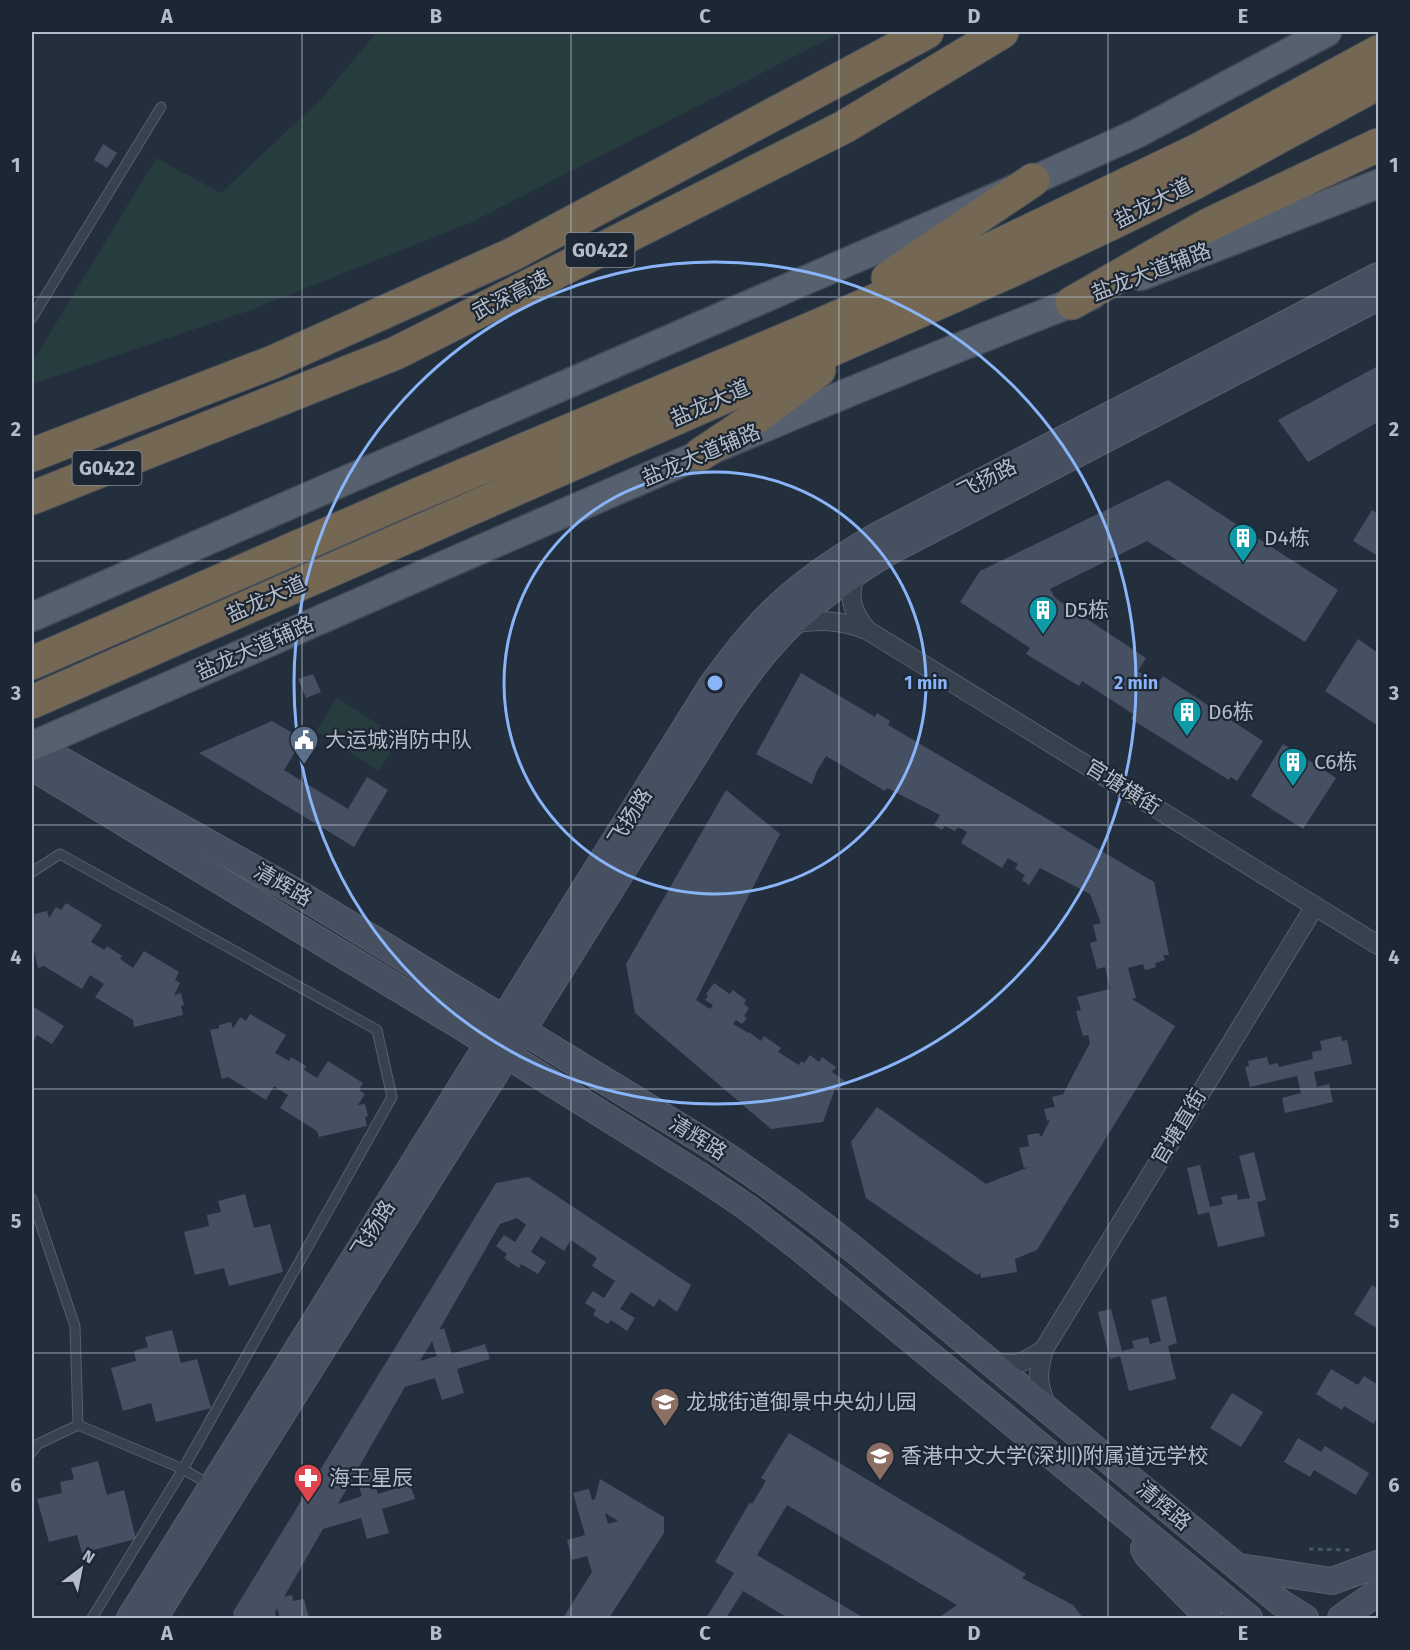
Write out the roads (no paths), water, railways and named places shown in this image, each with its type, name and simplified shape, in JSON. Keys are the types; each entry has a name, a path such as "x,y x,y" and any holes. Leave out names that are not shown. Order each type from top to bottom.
{"highway":[{"name":"武深高速","path":"32,455 273,362 511,255 927,32"},
{"name":"武深高速","path":"32,498 396,353 844,127 1002,32"},
{"name":"盐龙大道","path":"32,663 412,497 820,325 980,254 1198,150 1378,52"},
{"name":"盐龙大道","path":"32,702 1006,273 1194,183 1378,83"},
{"path":"1072,303 1208,225 1378,145"},
{"path":"820,325 1033,180"},
{"path":"701,454 752,420 871,333"}],"main road":[{"path":"32,617 1138,133 1327,32"},
{"name":"盐龙大道辅路","path":"32,750 549,518 701,454 959,346 1378,184"}],"street":[{"name":"飞扬路","path":"154,1618 513,1024 712,685 752,633 797,590 832,563 879,535 1378,276"},
{"name":"飞扬路","path":"513,1024 726,705 773,642 829,592 856,571 888,552 1378,297"},
{"name":"官塘横街","path":"856,571 851,600 856,616 867,630"},
{"name":"官塘横街","path":"792,624 832,620 867,630 1378,945"},
{"name":"清辉路","path":"32,750 301,895 756,1175 857,1252 1281,1603 1305,1618"},
{"name":"清辉路","path":"32,750 699,1175 748,1209 801,1249 1248,1618"},
{"name":"官塘直街","path":"1048,1411 1040,1389 1038,1369 1044,1349 1315,906"},
{"name":"飞扬路","path":"130,1618 212,1487 498,1049"},
{"path":"989,1362 1011,1365 1027,1360 1044,1349"},
{"path":"1124,1516 1148,1556 1209,1618"},
{"path":"1238,1567 1332,1581 1370,1557"},
{"path":"1341,1618 1378,1592"}],"lane":[{"path":"32,318 161,107"},
{"path":"32,872 60,854 377,1030 392,1097 183,1469 92,1618"},
{"path":"32,1199 75,1326 78,1425"},
{"path":"32,1452 38,1444 78,1425 183,1469 212,1487"}],"place":[{"name":"D4栋","path":"1243,564"},
{"name":"D5栋","path":"1043,636"},
{"name":"D6栋","path":"1187,738"},
{"name":"大运城消防中队","path":"304,766"},
{"name":"C6栋","path":"1293,788"},
{"name":"龙城街道御景中央幼儿园","path":"665,1428"},
{"name":"香港中文大学(深圳)附属道远学校","path":"880,1482"},
{"name":"海王星辰","path":"308,1504"}]}
